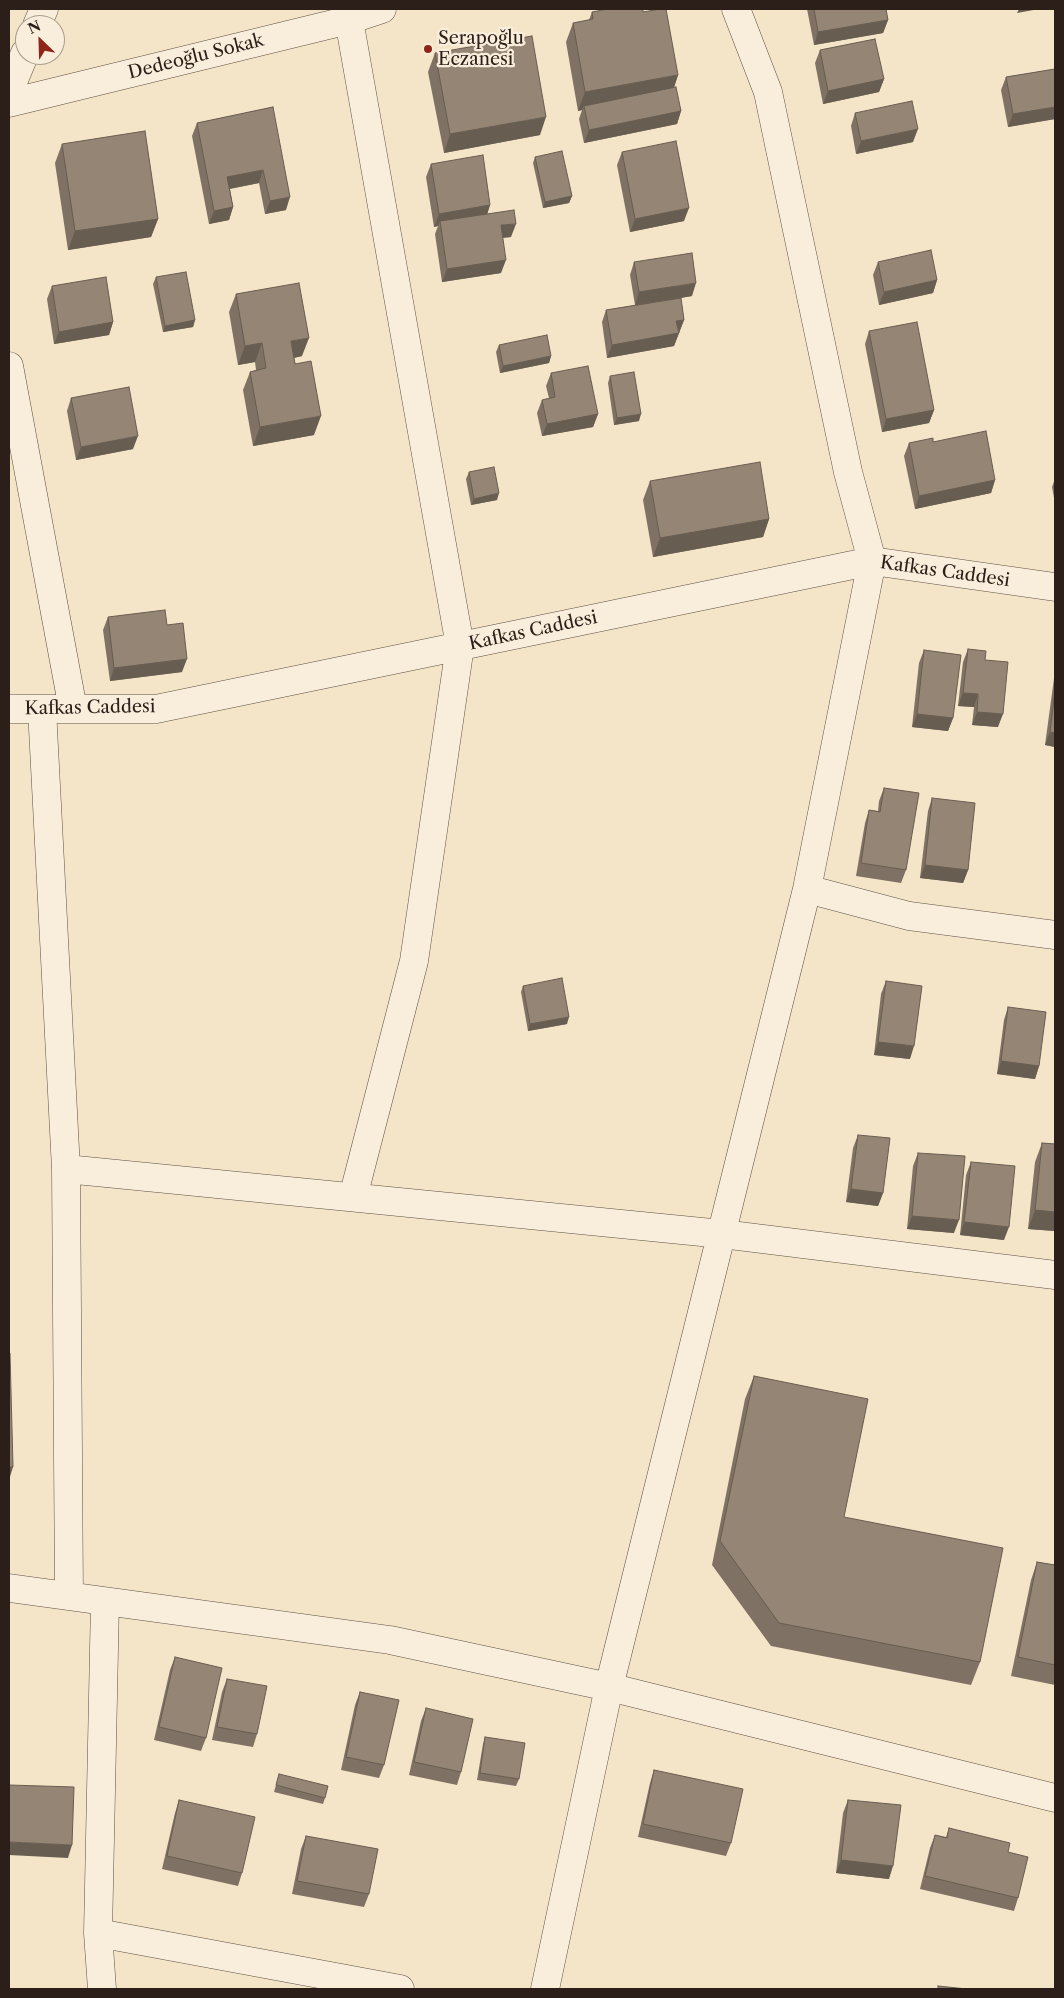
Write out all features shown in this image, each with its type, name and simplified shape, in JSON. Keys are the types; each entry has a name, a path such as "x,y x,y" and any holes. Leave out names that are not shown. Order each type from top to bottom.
{"street":[{"name":"Dedeoğlu Sokak","path":"9,102 348,20 382,9"},
{"path":"545,1989 609,1687 807,889 872,561 848,472 768,92 736,9"},
{"path":"348,20 460,646 414,961 353,1197"},
{"path":"9,92 20,65"},
{"path":"9,366 73,709"},
{"name":"Kafkas Caddesi","path":"9,709 156,709 872,561 1055,587"},
{"path":"42,709 66,1169 69,1596"},
{"path":"807,889 909,916 1055,935"},
{"path":"66,1169 722,1234 1055,1275"},
{"path":"9,1588 390,1640 609,1687 1055,1798"},
{"path":"102,1989 98,1933 105,1602"},
{"path":"98,1933 316,1982 400,1989"}],"building":[{"path":"608,9 643,9 643,12 666,9 678,75 585,92 573,23 593,19 592,12"},
{"path":"814,9 886,9 888,20 818,32"},
{"path":"532,36 546,117 450,134 435,53"},
{"path":"875,39 884,79 828,91 820,50"},
{"path":"1055,69 1055,107 1013,114 1006,77"},
{"path":"676,87 681,111 589,130 584,106"},
{"path":"912,101 918,129 861,141 855,113"},
{"path":"273,107 290,197 270,201 263,170 227,177 233,207 214,211 197,123"},
{"path":"145,131 158,219 75,231 62,144"},
{"path":"676,141 689,208 635,219 622,152"},
{"path":"562,151 572,196 545,202 535,157"},
{"path":"483,155 490,205 439,214 431,164"},
{"path":"514,210 516,224 501,225 506,260 447,269 440,221"},
{"path":"931,250 937,280 884,292 878,262"},
{"path":"692,253 696,283 639,292 634,262"},
{"path":"186,272 195,320 165,326 156,277"},
{"path":"106,277 113,322 59,332 52,286"},
{"path":"299,283 309,338 291,341 295,364 311,361 321,416 260,427 250,372 266,368 262,343 245,346 236,294"},
{"path":"681,298 684,320 676,321 679,333 612,345 606,310"},
{"path":"917,322 934,410 886,419 869,331"},
{"path":"547,335 551,356 503,366 499,345"},
{"path":"588,366 598,414 547,424 542,400 555,397 551,373"},
{"path":"634,372 641,414 617,418 610,376"},
{"path":"129,387 138,436 81,447 71,398"},
{"path":"986,431 995,480 919,496 909,443 933,438 933,442"},
{"path":"760,462 769,519 660,538 650,481"},
{"path":"494,467 499,493 474,499 469,472"},
{"path":"165,610 167,625 183,623 187,659 114,668 108,617"},
{"path":"968,649 986,651 985,660 1008,662 1003,714 977,712 978,694 963,693"},
{"path":"924,650 961,655 953,718 917,714"},
{"path":"1055,691 1055,733 1050,732"},
{"path":"884,788 919,793 906,870 861,863 869,810 880,812"},
{"path":"932,798 975,803 968,870 925,865"},
{"path":"562,978 569,1017 530,1024 523,986"},
{"path":"886,981 922,986 914,1046 878,1042"},
{"path":"1008,1007 1046,1012 1039,1066 1001,1061"},
{"path":"858,1135 890,1138 883,1193 851,1189"},
{"path":"1042,1143 1055,1144 1055,1212 1035,1210"},
{"path":"918,1153 965,1156 959,1220 912,1216"},
{"path":"971,1162 1015,1166 1009,1227 964,1222"},
{"path":"10,1353 13,1467 9,1467"},
{"path":"754,1376 868,1399 844,1517 1003,1548 980,1662 779,1623 720,1541"},
{"path":"1037,1562 1055,1565 1055,1665 1018,1657"},
{"path":"175,1657 222,1668 206,1738 159,1727"},
{"path":"227,1679 267,1686 257,1734 217,1727"},
{"path":"360,1692 399,1700 384,1765 346,1757"},
{"path":"426,1708 473,1719 461,1772 414,1762"},
{"path":"485,1737 525,1743 519,1779 480,1773"},
{"path":"654,1770 743,1789 731,1843 643,1824"},
{"path":"279,1774 328,1786 325,1798 276,1785"},
{"path":"9,1785 74,1787 72,1845 9,1842"},
{"path":"179,1800 255,1817 242,1873 167,1856"},
{"path":"848,1800 901,1805 893,1866 841,1860"},
{"path":"949,1828 1010,1843 1008,1852 1028,1857 1018,1898 925,1876 935,1835 947,1838"},
{"path":"306,1836 378,1849 369,1894 297,1881"},
{"path":"938,1986 967,1989 938,1989"}],"place":[{"name":"Serapoğlu Eczanesi","path":"428,49"}]}
